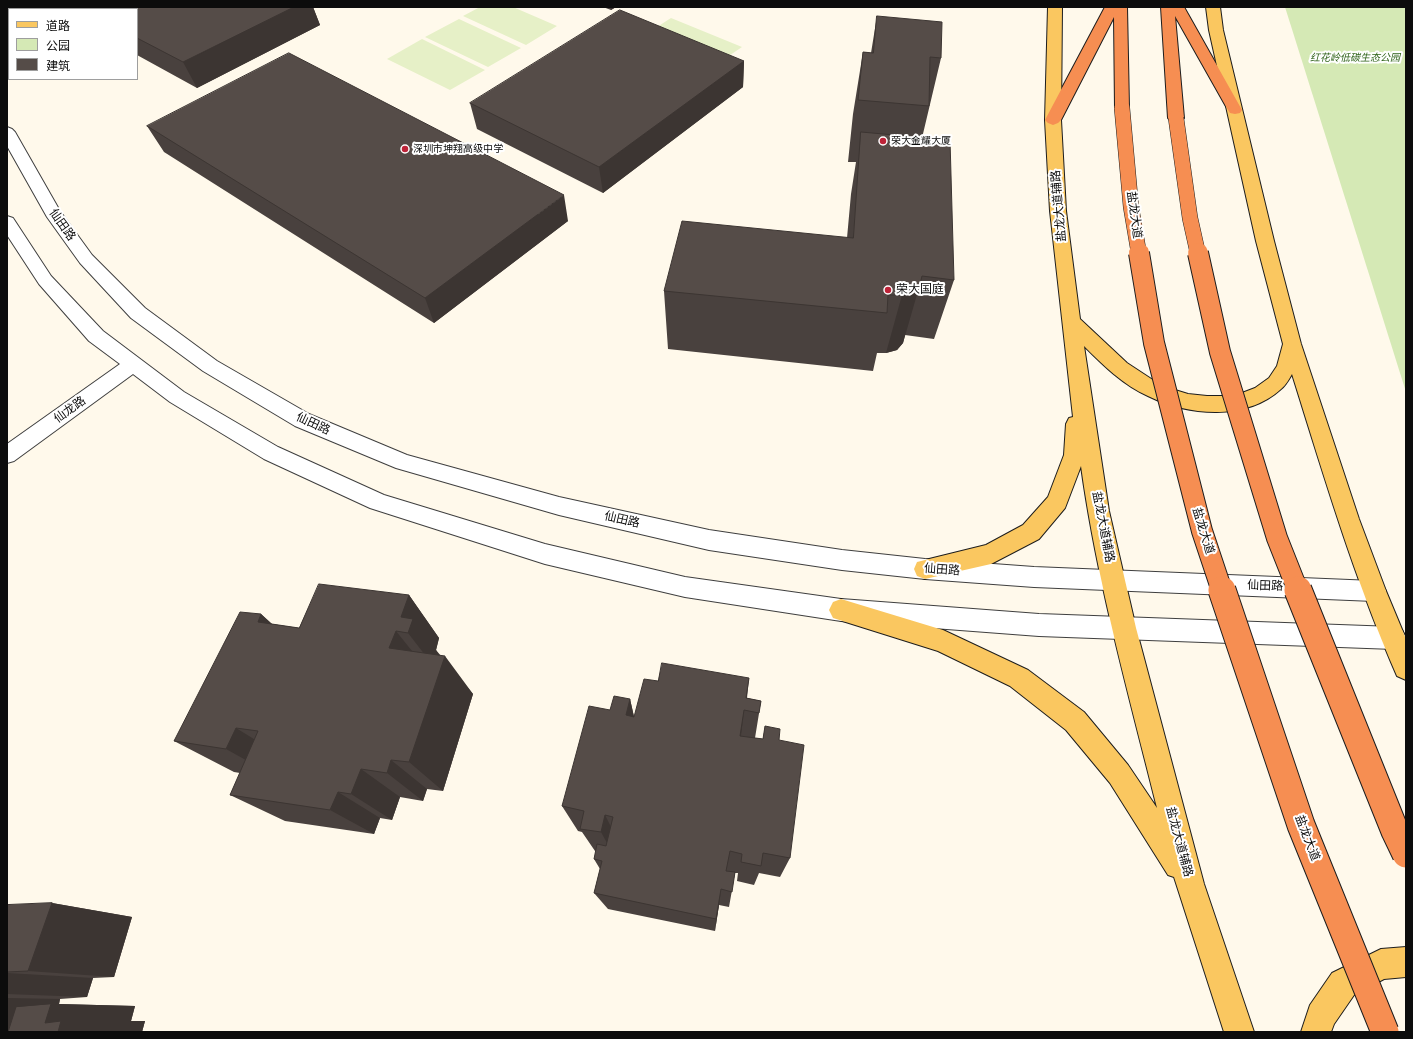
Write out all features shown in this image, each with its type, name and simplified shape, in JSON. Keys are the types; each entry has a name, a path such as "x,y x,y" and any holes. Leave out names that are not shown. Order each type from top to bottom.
{"highway":[{"path":"1053,120 1112,7"},
{"name":"盐龙大道","path":"1120,7 1122,108 1131,207 1154,343 1202,531 1301,825 1385,1032"},
{"path":"1168,7 1176,118 1190,218 1220,352 1277,538 1395,831 1406,854"},
{"path":"1177,7 1235,110"}],"main road":[{"name":"盐龙大道辅路","path":"1055,7 1053,120 1058,211 1079,387 1098,510 1124,628 1190,884 1239,1032"},
{"path":"1213,7 1216,30 1265,241 1292,344 1348,518 1374,591 1406,668"},
{"path":"1071,321 1101,352 1125,372 1155,391 1194,404 1222,405 1250,400 1272,385 1286,368 1292,344"},
{"path":"925,569 991,554 1031,532 1057,502 1074,455 1079,387"},
{"path":"841,610 943,641 1019,678 1075,721 1119,774 1190,884"},
{"path":"1316,1032 1321,1016 1342,984 1381,964 1406,962"}],"street":[{"name":"仙田路","path":"7,132 52,213 86,259 138,313 210,366 302,420 403,462 559,506 709,540 842,560 925,569 1034,577 1374,591"},
{"path":"7,222 45,280 96,336 177,398 272,453 378,502 545,554 678,586 841,610 1039,625 1394,638"},
{"name":"仙龙路","path":"7,455 134,364"}],"green space":[{"path":"480,7 513,7 557,26 526,45 463,16"},
{"name":"红花岭低碳生态公园","path":"1285,7 1406,7 1406,392"},
{"path":"671,18 742,47 714,66 643,36"},
{"path":"459,19 521,48 488,67 425,37"},
{"path":"422,39 485,70 450,90 387,59"}],"building":[{"path":"81,7 294,7 183,62 138,39 138,8"},
{"path":"620,10 744,61 599,167 470,103"},
{"path":"877,16 942,22 941,58 930,57 929,106 858,100 863,52 873,53"},
{"path":"289,53 564,195 425,298 147,126"},
{"path":"861,132 950,140 954,280 922,276 920,284 914,291 902,295 888,295 887,313 664,291 682,221 853,238"},
{"path":"319,584 409,595 401,617 413,619 408,633 396,631 389,648 445,656 409,762 391,760 387,773 361,769 351,794 338,792 330,810 230,795 258,731 236,728 226,749 174,741 240,612 261,614 258,622 299,628"},
{"path":"662,663 749,678 746,698 761,701 759,713 744,710 740,736 763,739 765,726 780,729 779,740 804,745 790,858 763,853 761,866 741,862 742,854 730,851 726,871 735,872 732,892 721,889 716,919 594,893 602,861 594,859 597,844 606,846 613,817 605,815 601,832 580,829 584,811 562,806 589,706 610,710 614,696 630,699 626,715 634,717 644,679 658,681"},
{"path":"52,903 28,971 7,972 7,905"},
{"path":"51,1004 45,1023 61,1021 58,1032 8,1032 16,1007"}],"place":[{"name":"荣大金耀大厦","path":"883,141"},
{"name":"深圳市坤翔高级中学","path":"405,149"},
{"name":"荣大国庭","path":"888,290"}]}
